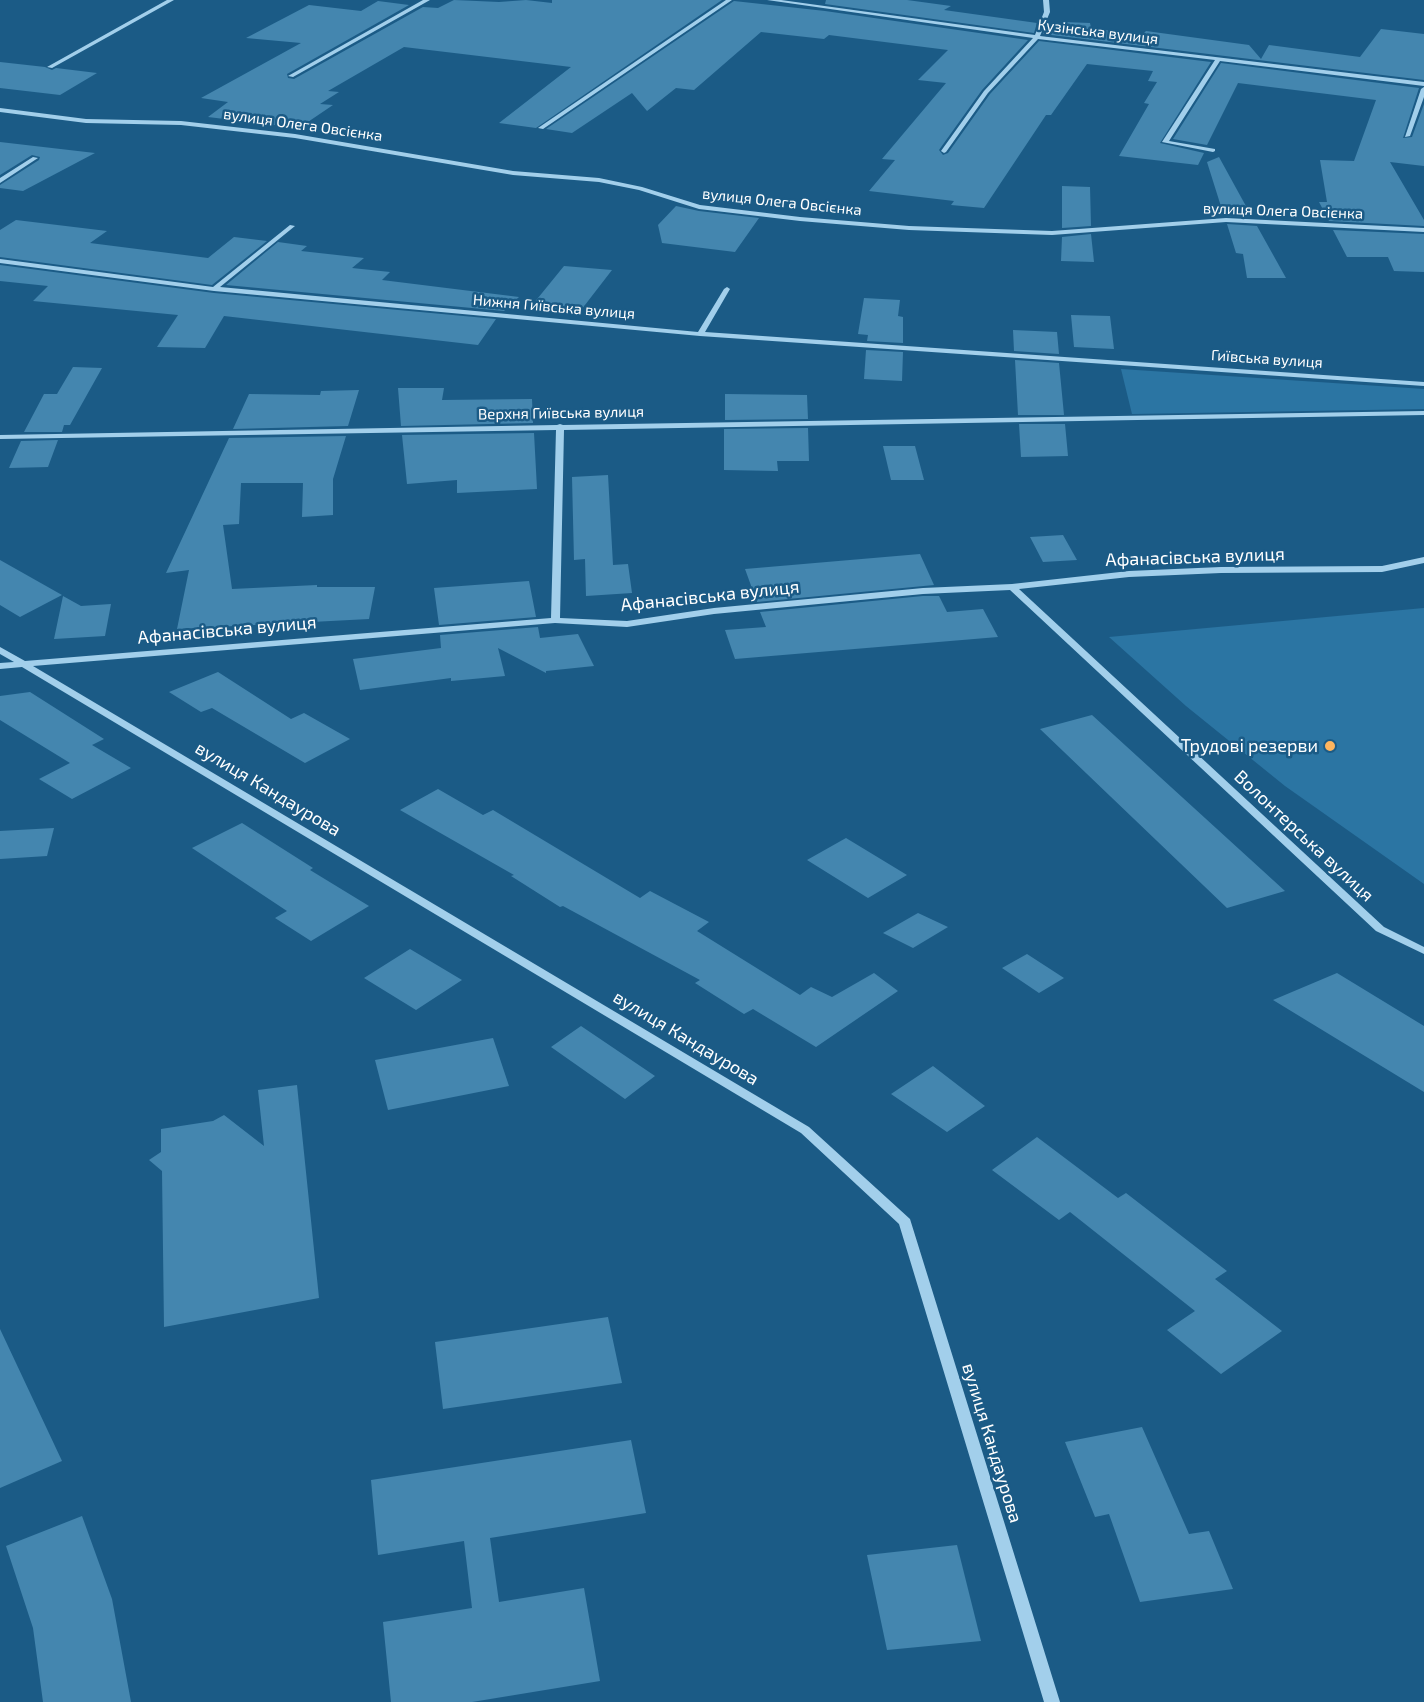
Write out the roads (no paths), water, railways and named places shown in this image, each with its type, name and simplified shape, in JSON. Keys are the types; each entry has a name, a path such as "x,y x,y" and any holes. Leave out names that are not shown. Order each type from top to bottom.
{"street":[{"path":"50,67 171,0"},
{"path":"291,76 428,0"},
{"path":"541,129 729,0"},
{"name":"Кузінська вулиця","path":"770,0 1037,37 1424,84"},
{"path":"944,151 986,92 1037,37 1047,12 1046,0"},
{"path":"1213,150 1165,142 1219,59"},
{"path":"1407,136 1424,89"},
{"name":"вулиця Олега Овсієнка","path":"0,110 86,121 161,122 295,136 513,173 599,180 640,188 699,207 800,219 909,228 1052,232 1226,220 1424,230"},
{"path":"0,181 35,158"},
{"path":"214,289 292,226"},
{"name":"Нижня Гиївська вулиця","path":"0,261 214,289 700,334 1108,362"},
{"path":"700,334 727,289"},
{"name":"Гиївська вулиця","path":"1108,362 1424,384"},
{"name":"Верхня Гиївська вулиця","path":"0,437 560,426 1123,420 1424,413"},
{"path":"555,620 560,426"},
{"name":"Афанасівська вулиця","path":"0,666 555,620 627,624 714,611 923,591 1012,587 1129,574 1382,569 1424,560"},
{"name":"Волонтерська вулиця","path":"1012,587 1380,929 1424,951"},
{"name":"вулиця Кандаурова","path":"0,650 806,1130 905,1222 1052,1702"}],"place":[{"name":"Трудові резерви","path":"1330,746"}]}
